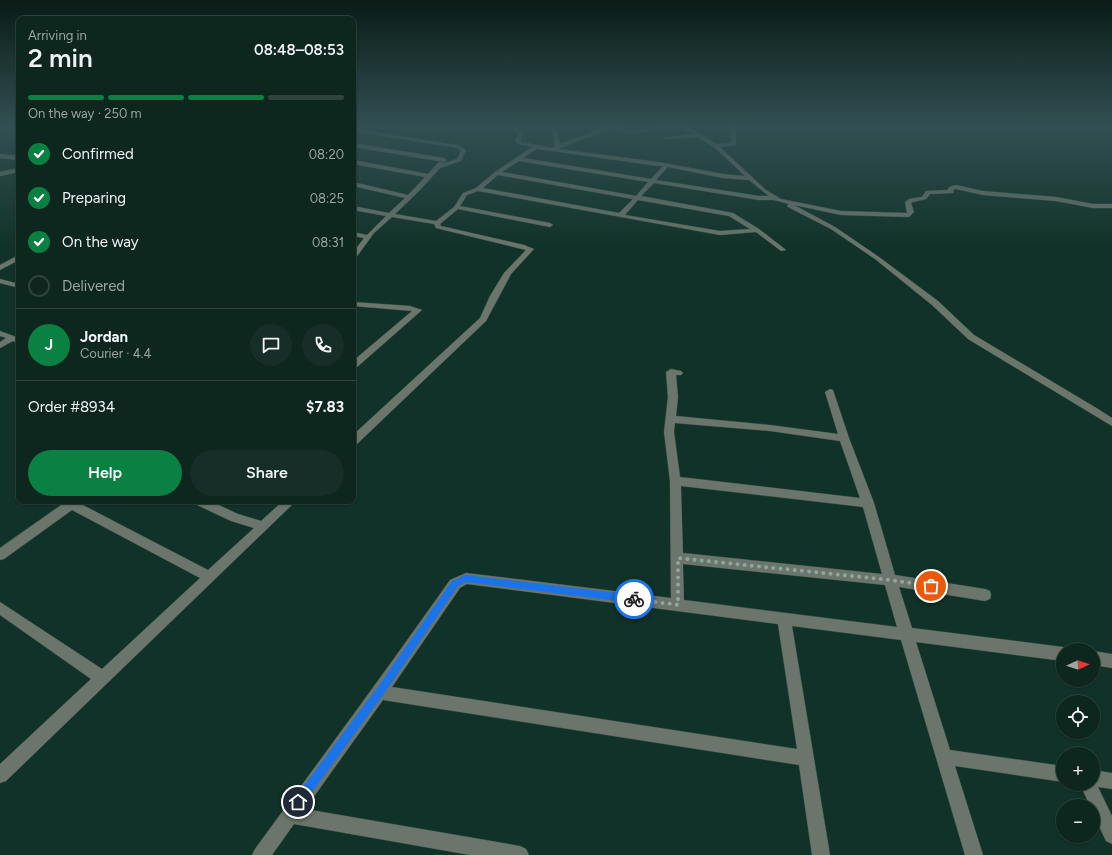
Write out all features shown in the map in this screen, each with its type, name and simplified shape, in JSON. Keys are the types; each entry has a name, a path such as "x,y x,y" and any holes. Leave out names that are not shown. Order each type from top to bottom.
{"street":[{"path":"379,167 428,176"},
{"path":"356,254 367,237 409,197 437,167"},
{"path":"356,209 437,222 457,207 465,194 478,188 505,167"},
{"path":"564,167 651,182 759,198 778,199 799,205 841,213 909,215 911,212 908,202 911,200 924,198 928,192 932,191 951,192 951,188 956,187 983,193 1056,199 1093,206 1112,206"},
{"path":"621,215 665,167"},
{"path":"671,167 723,176 750,178"},
{"path":"738,167 764,191 798,211 833,228 877,258 935,303 971,337 1095,411 1112,423"},
{"path":"0,174 16,171"},
{"path":"497,172 734,215 783,250"},
{"path":"356,185 409,197"},
{"path":"478,188 720,233 757,230"},
{"path":"457,207 550,225"},
{"path":"356,438 483,319 494,296 508,273 531,249 438,227 437,222"},
{"path":"356,235 367,237"},
{"path":"0,268 16,259"},
{"path":"0,281 16,285"},
{"path":"356,304 410,308 418,310 356,363"},
{"path":"0,333 16,340"},
{"path":"0,345 16,340"},
{"path":"678,373 671,372 673,397 672,419 670,420 675,481 678,605"},
{"path":"830,392 844,438 868,503 974,855"},
{"path":"672,419 770,428 844,438"},
{"path":"675,481 868,503"},
{"path":"0,555 71,504 209,577"},
{"path":"205,504 235,518 263,526"},
{"path":"0,775 287,504"},
{"path":"678,558 890,580 985,594"},
{"path":"262,855 380,692 455,584 466,578 1056,653"},
{"path":"0,608 102,678"},
{"path":"784,618 821,855"},
{"path":"1100,659 1112,661"},
{"path":"380,692 806,758"},
{"path":"944,757 1056,773"},
{"path":"1100,779 1112,781"},
{"path":"1091,791 1112,835"},
{"path":"290,815 520,855"}],"way so far":[{"path":"634,599 678,605 678,558 890,580 931,586"}],"route":[{"path":"298,802 380,692 455,584 466,578 634,599"}]}
